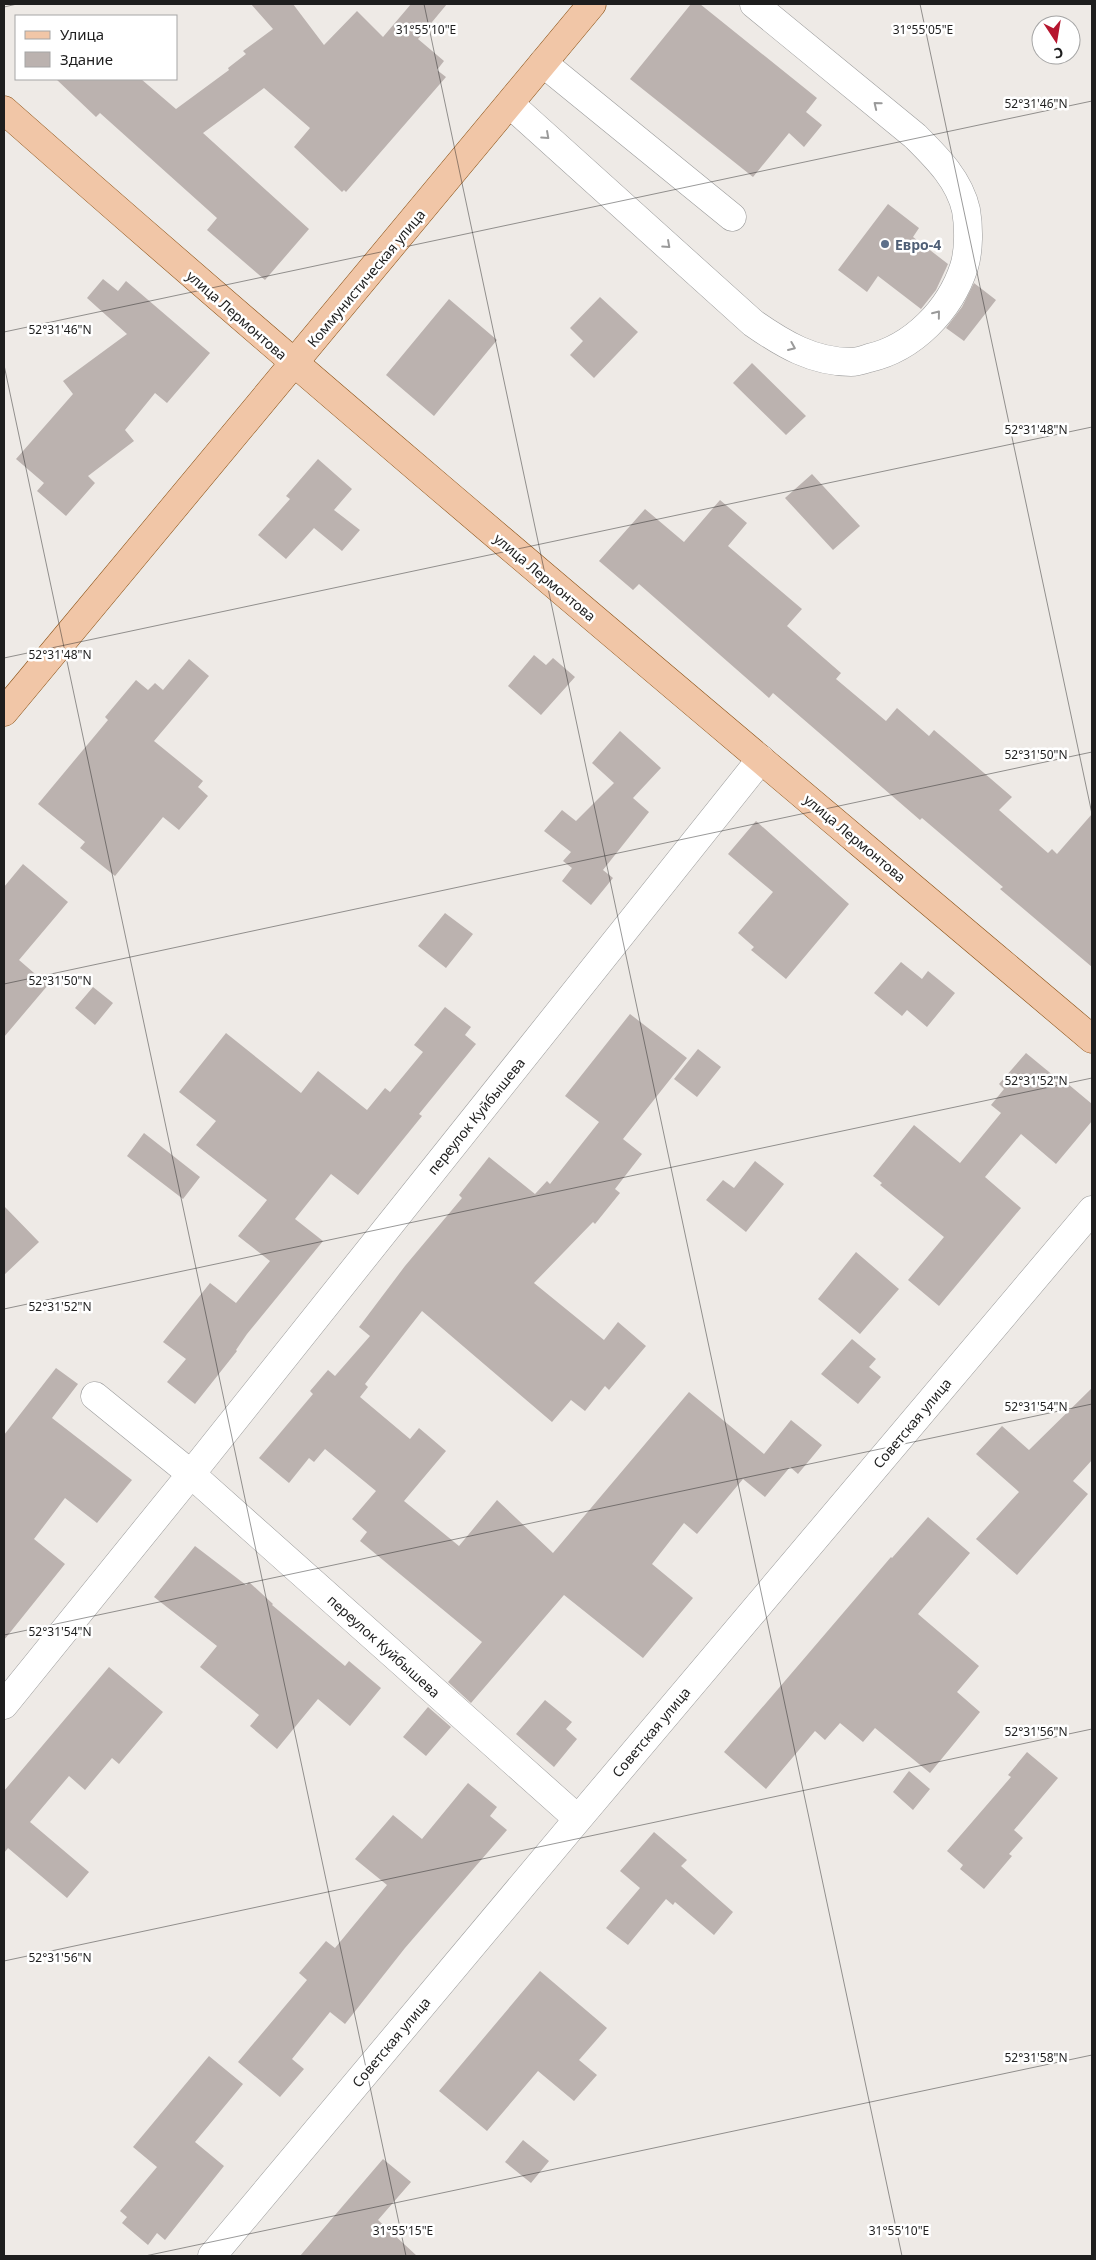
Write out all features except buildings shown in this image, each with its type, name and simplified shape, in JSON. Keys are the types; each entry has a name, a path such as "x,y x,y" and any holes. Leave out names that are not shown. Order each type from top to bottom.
{"main road":[{"name":"Коммунистическая улица","path":"4,712 592,4"},
{"name":"улица Лермонтова","path":"4,110 294,364 1092,1039"}],"street":[{"path":"510,104 753,323 783,344 816,358 852,362 886,354 916,336 938,315 954,290 964,266 968,234 966,210 954,181 939,160 915,136 754,4"},
{"path":"543,63 732,217"},
{"name":"переулок Куйбышева","path":"4,1705 762,759"},
{"name":"Советская улица","path":"212,2256 578,1818 1092,1210"},
{"path":"95,1396 191,1474"},
{"name":"переулок Куйбышева","path":"191,1474 578,1818"}],"place":[{"name":"Евро-4","path":"885,244"}]}
